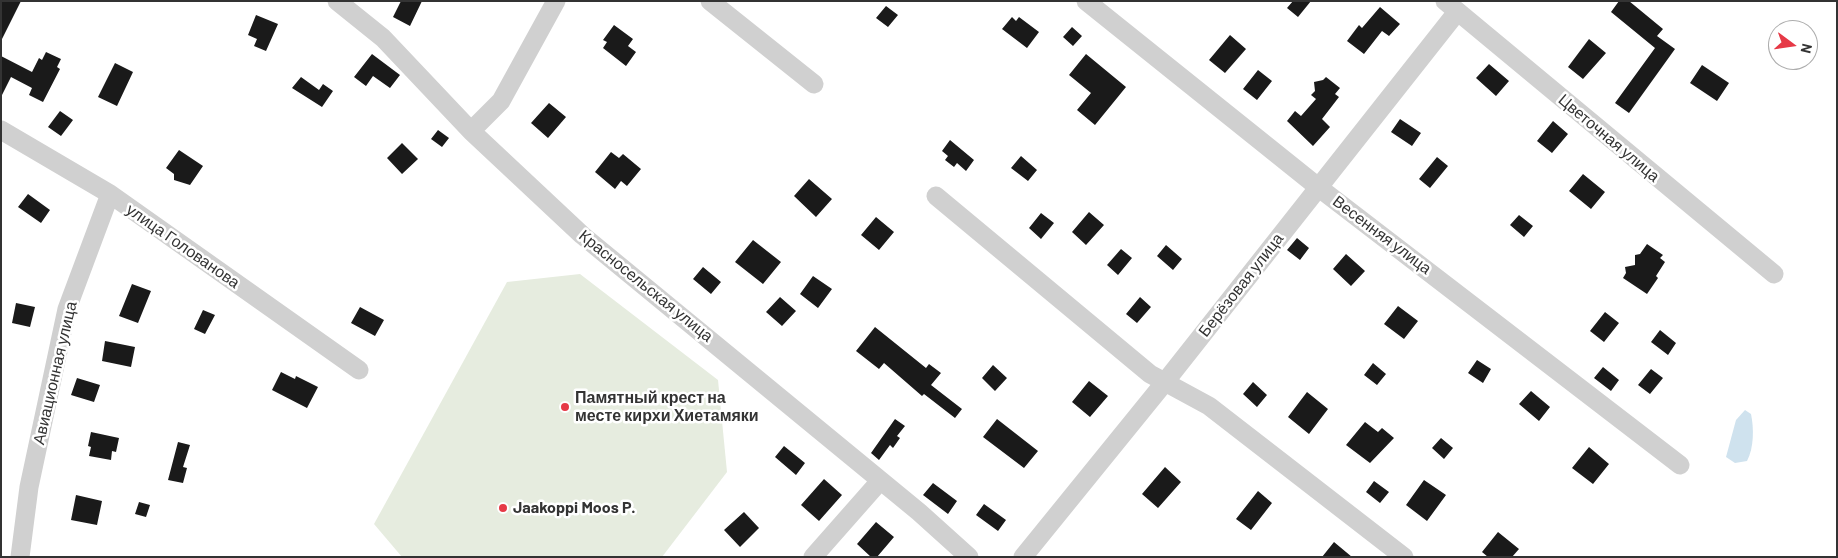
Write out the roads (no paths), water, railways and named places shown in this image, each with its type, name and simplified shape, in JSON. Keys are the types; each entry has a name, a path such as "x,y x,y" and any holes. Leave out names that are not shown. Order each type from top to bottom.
{"street":[{"name":"Красносельская улица","path":"337,1 383,38 471,131 582,235 969,557"},
{"path":"471,131 501,101 556,1"},
{"path":"710,1 814,84"},
{"name":"Весенняя улица","path":"1086,1 1318,187 1680,465"},
{"name":"Берёзовая улица","path":"1023,557 1165,382 1318,187 1451,7"},
{"name":"Цветочная улица","path":"1451,7 1774,274"},
{"name":"улица Голованова","path":"1,130 110,194 360,370"},
{"name":"Авиационная улица","path":"20,557 29,487 67,309 110,194"},
{"path":"936,196 1150,374 1209,406 1404,557"},
{"path":"813,557 880,482"}],"water":[{"path":"1745,410 1751,414 1752,420 1753,438 1751,450 1747,461 1735,463 1726,457 1736,420"}],"place":[{"name":"Памятный крест на месте кирхи Хиетамяки","path":"565,407"},
{"name":"Jaakoppi Moos P.","path":"503,508"}]}
